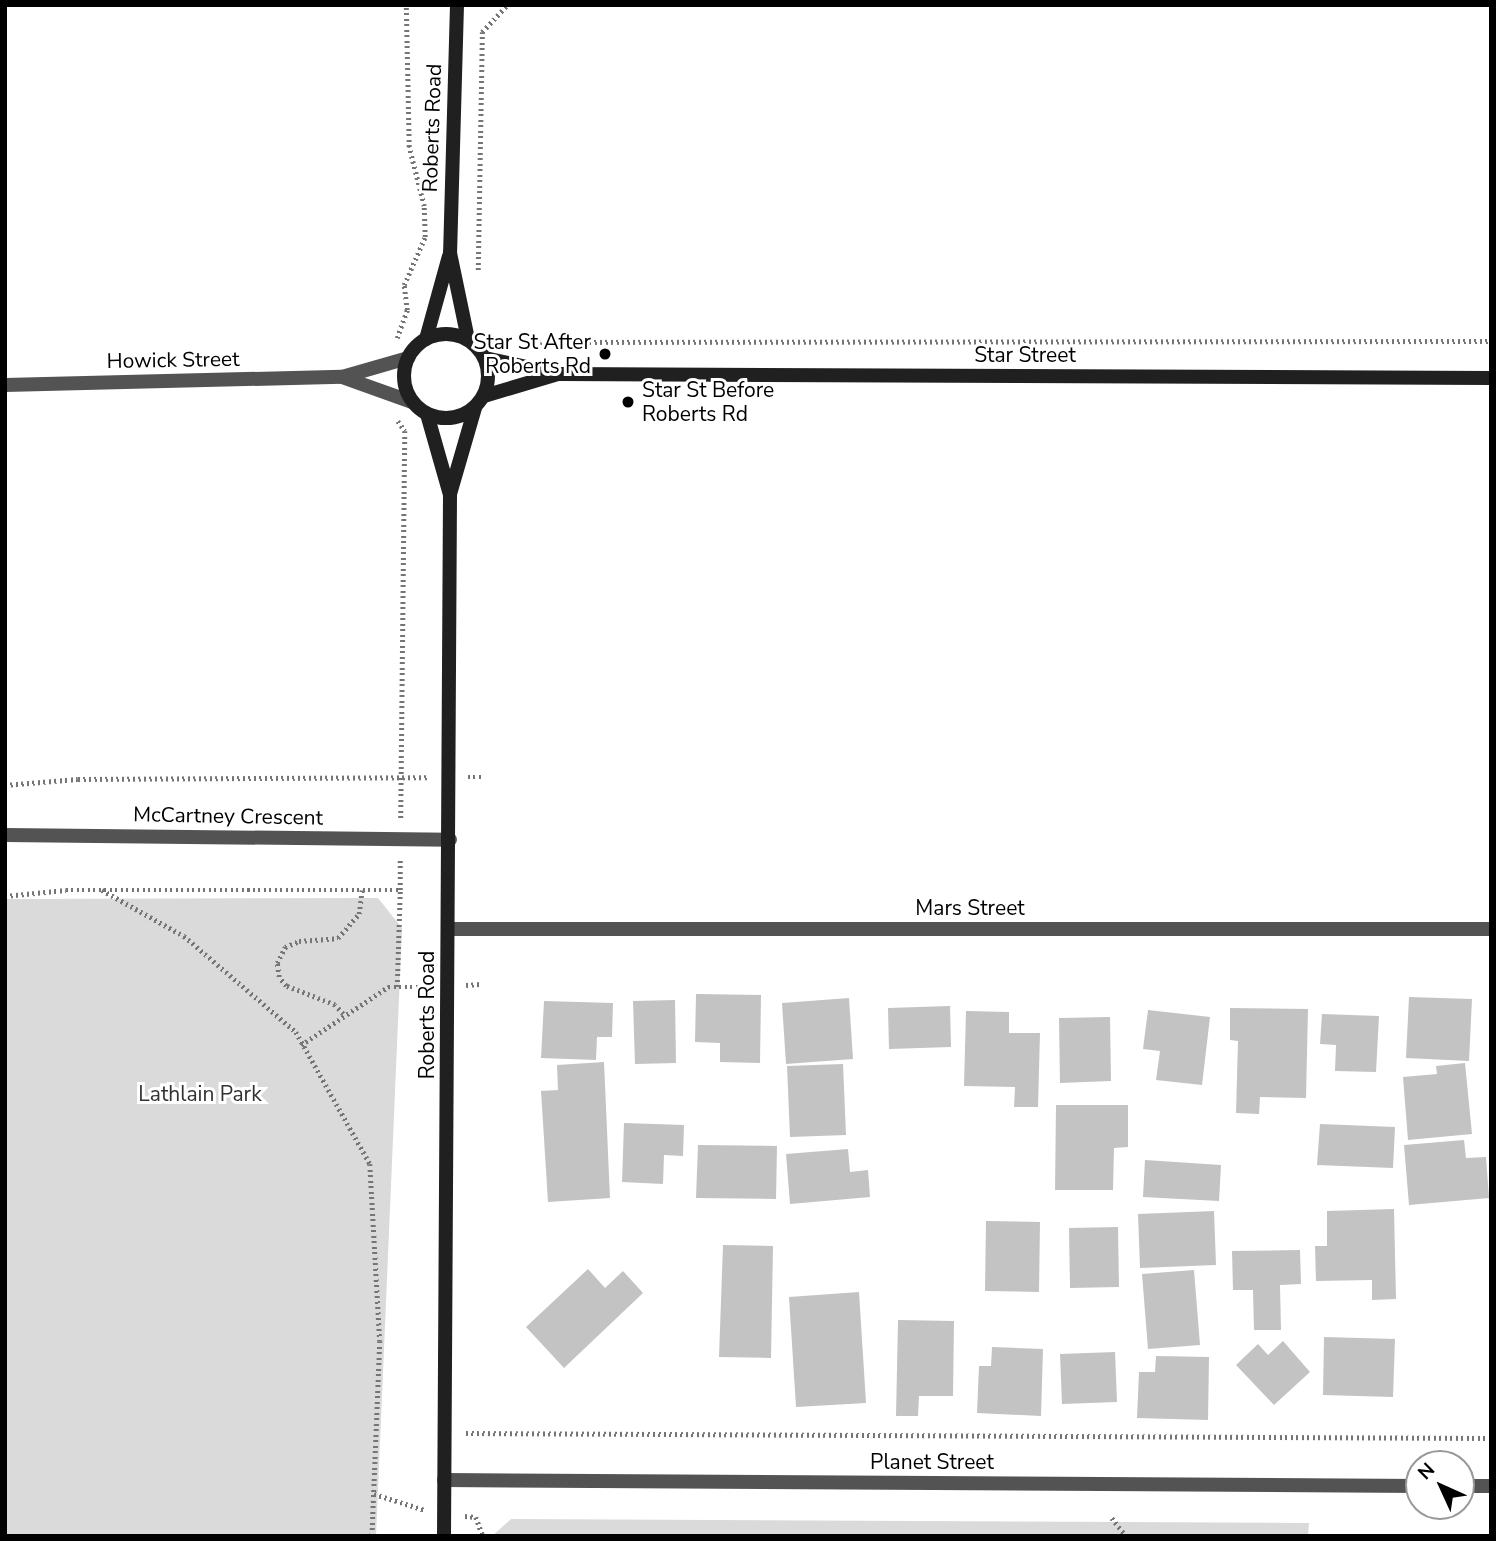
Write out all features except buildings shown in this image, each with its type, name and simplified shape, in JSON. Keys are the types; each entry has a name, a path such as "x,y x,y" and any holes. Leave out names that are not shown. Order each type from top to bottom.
{"main road":[{"name":"Roberts Road","path":"457,5 450,253 468,339"},
{"name":"Roberts Road","path":"426,339 450,253"},
{"path":"440,334 468,339 485,358 488,384 480,402 452,418 427,414 412,402 404,381 408,358 426,339 440,334"},
{"name":"Star Street","path":"485,358 559,374 1491,378"},
{"name":"Star Street","path":"480,402 559,374"},
{"name":"Roberts Road","path":"450,495 480,402"},
{"name":"Roberts Road","path":"427,414 450,495 444,1536"}],"street":[{"name":"Howick Street","path":"5,385 342,377 408,358"},
{"name":"Howick Street","path":"342,377 412,402"},
{"name":"McCartney Crescent","path":"5,835 450,840"},
{"name":"Mars Street","path":"449,929 1491,929"},
{"name":"Planet Street","path":"444,1480 1405,1486"}],"path":[{"path":"384,342 395,342 405,328 404,285 425,237 424,206 408,147 405,5"},
{"path":"477,278 482,32 507,5"},
{"path":"511,342 1491,341"},
{"path":"391,412 405,431 397,987"},
{"path":"5,785 78,779 401,778"},
{"path":"5,896 101,890 400,890"},
{"path":"101,890 184,936 222,965 296,1032 370,1164 380,1341 372,1536"},
{"path":"343,1014 335,1005 286,986 279,977 277,962 285,947 299,941 338,938 359,914 362,890"},
{"path":"301,1045 343,1014 388,987 416,988"},
{"path":"444,1433 1491,1438"},
{"path":"374,1494 414,1508"},
{"path":"476,1517 483,1536"},
{"path":"1112,1518 1126,1536"},
{"path":"290,1536 353,1536"}],"green space":[{"name":"Lathlain Park","path":"378,898 402,928 376,1536 5,1536 5,899"},
{"path":"511,1519 1309,1523 1308,1536 492,1536"}],"place":[{"name":"Star St After Roberts Rd","path":"605,354"},
{"name":"Star St Before Roberts Rd","path":"628,402"}]}
